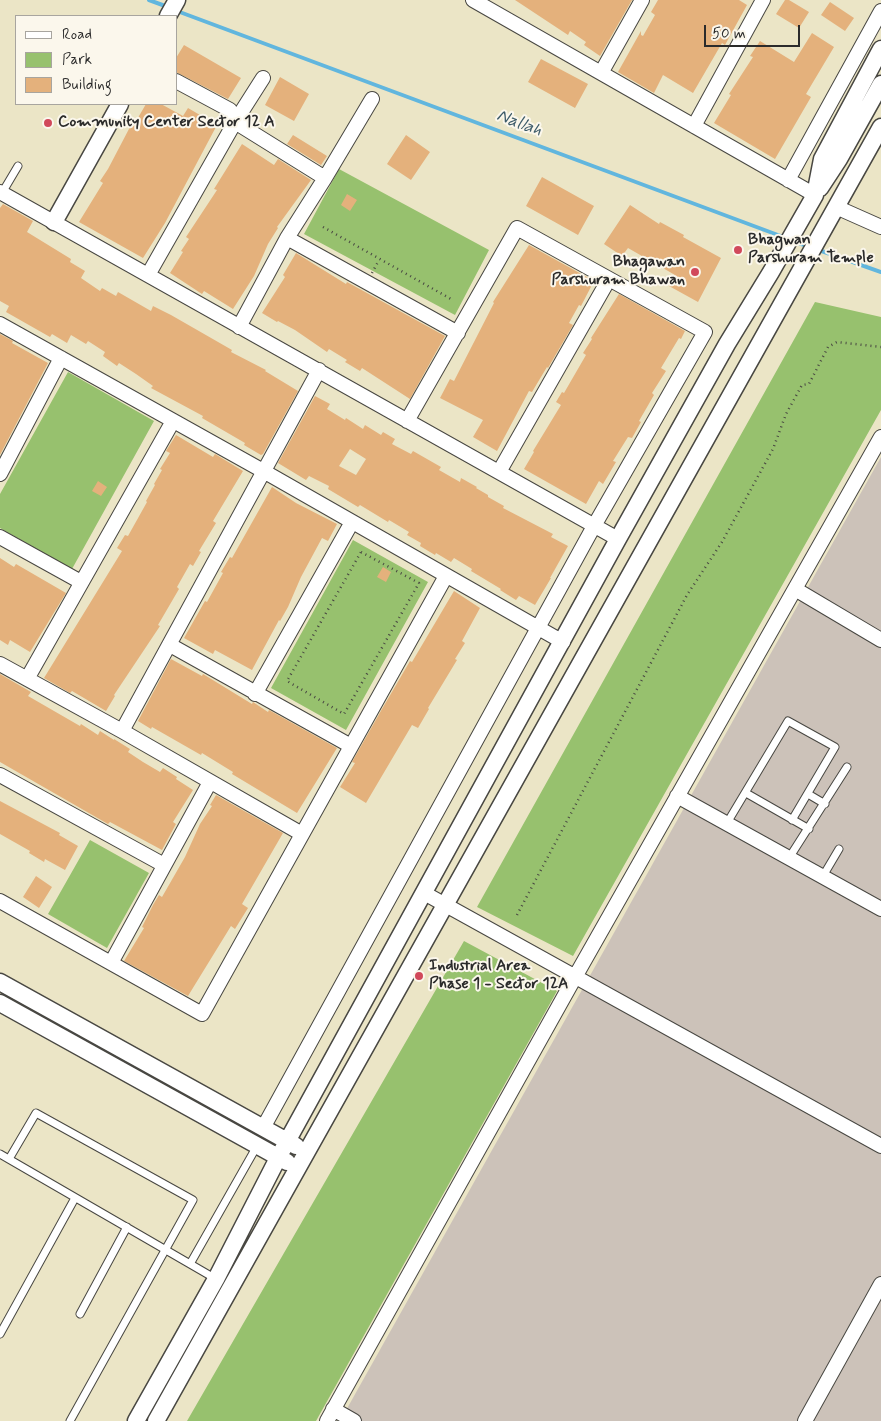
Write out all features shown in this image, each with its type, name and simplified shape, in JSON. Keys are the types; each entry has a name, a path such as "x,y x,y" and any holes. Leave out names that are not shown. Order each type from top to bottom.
{"street":[{"path":"169,15 177,0"},
{"path":"473,0 788,180 811,201"},
{"path":"601,73 642,0"},
{"path":"694,126 763,0"},
{"path":"788,180 881,11"},
{"path":"811,201 822,159 881,49"},
{"path":"148,275 235,122 263,78"},
{"path":"178,82 230,110 235,122 325,178"},
{"path":"136,1421 216,1279 287,1141 618,539 728,344 811,201 839,159 881,84"},
{"path":"240,326 287,238 372,99"},
{"path":"54,222 119,105"},
{"path":"156,1421 881,127"},
{"path":"1,193 642,552"},
{"path":"832,214 881,228"},
{"path":"263,1128 594,526 705,332 517,228 407,421"},
{"path":"287,238 458,333"},
{"path":"499,472 609,279"},
{"path":"0,324 563,642"},
{"path":"0,474 61,358"},
{"path":"122,731 319,370"},
{"path":"27,679 173,421"},
{"path":"354,1421 330,1415 677,796 881,438"},
{"path":"255,694 352,522"},
{"path":"0,537 81,582"},
{"path":"0,901 202,1014 446,576"},
{"path":"795,589 881,640"},
{"path":"170,644 255,694 351,746"},
{"path":"0,664 302,834"},
{"path":"0,775 164,865"},
{"path":"111,963 210,782"},
{"path":"677,796 881,908"},
{"path":"424,893 881,1146"},
{"path":"0,982 307,1152"},
{"path":"0,1003 298,1168"},
{"path":"805,1421 881,1284"}],"lane":[{"path":"1,193 18,166"},
{"path":"727,823 788,721 835,747 792,820"},
{"path":"790,858 847,767"},
{"path":"746,793 809,829"},
{"path":"808,794 825,804"},
{"path":"823,876 839,849"},
{"path":"9,1159 36,1114 193,1200 70,1421"},
{"path":"190,1264 257,1146"},
{"path":"0,1154 216,1279"},
{"path":"0,1334 75,1198"},
{"path":"80,1314 127,1227"}],"path":[{"path":"323,228 451,298"},
{"path":"517,915 687,595 722,542 773,449 786,414 802,385 809,384 828,347 836,342 881,347"},
{"path":"361,552 420,583 344,714 287,681 361,552"}],"shaded area":[{"path":"881,457 881,1421 340,1421"}],"green space":[{"path":"339,169 489,250 455,315 304,234"},
{"path":"815,302 881,317 881,410 573,956 477,907"},
{"path":"68,372 154,421 72,569 0,528 0,494"},
{"path":"353,540 428,582 346,730 271,688"},
{"path":"90,840 149,873 107,948 48,914"},
{"path":"464,941 557,991 316,1421 187,1421"}],"building":[{"path":"515,0 632,0 600,56 584,45 586,42 570,31 568,35"},
{"path":"658,0 739,0 747,5 725,45 722,43 693,93 663,75 654,93 618,72 641,31 643,36 655,15 651,12"},
{"path":"785,0 789,0 809,12 799,28 776,14"},
{"path":"830,2 854,18 845,31 821,15"},
{"path":"812,33 834,47 806,94 811,97 775,159 714,123 731,95 729,94 753,57 750,56 760,41 794,62"},
{"path":"184,45 241,78 228,99 178,73 178,55"},
{"path":"541,59 588,84 575,108 528,82"},
{"path":"280,77 309,94 294,121 265,105"},
{"path":"145,105 163,105 183,116 188,108 217,125 165,223 143,258 79,222 103,183 100,181 130,127 132,128"},
{"path":"293,135 327,156 321,165 287,144"},
{"path":"406,135 430,152 411,180 387,164"},
{"path":"242,144 274,165 278,159 311,180 277,227 254,276 233,309 204,291 202,294 170,273 189,239 186,237 217,190 214,189"},
{"path":"542,177 594,206 578,235 526,206"},
{"path":"347,194 357,200 350,211 341,205"},
{"path":"3,204 33,221 27,232 71,259 70,262 85,271 81,278 100,291 102,288 116,296 118,292 151,311 153,306 171,315 232,350 231,352 266,370 298,391 263,454 261,455 244,445 245,443 202,418 203,416 151,388 153,386 136,374 119,363 117,366 103,356 105,352 88,341 86,344 71,335 67,343 52,334 50,337 6,312 9,306 0,301 0,208"},
{"path":"630,205 659,224 660,222 684,235 683,237 721,258 698,302 669,286 675,275 628,248 622,256 604,244"},
{"path":"529,245 594,281 581,306 579,305 569,323 573,325 532,392 529,391 497,451 473,437 483,420 440,398 450,379 454,381 493,302"},
{"path":"296,253 346,284 347,282 445,336 410,399 362,368 360,371 329,349 327,352 295,330 262,313 285,277 283,275"},
{"path":"619,294 685,331 661,368 666,371 652,393 654,395 639,421 641,422 632,438 628,437 613,461 616,462 603,484 599,481 586,504 524,469 561,405 556,402 562,392 564,393 586,355 583,353 591,338"},
{"path":"0,334 48,363 0,455"},
{"path":"315,396 330,404 327,409 345,420 346,418 363,429 365,425 381,435 383,432 395,439 392,444 411,454 413,451 441,467 439,470 460,482 461,478 477,487 488,497 504,506 503,508 553,534 551,537 568,546 535,605 519,596 516,600 454,558 451,562 420,546 421,543 407,535 409,532 389,520 388,522 360,505 358,507 328,489 329,486 309,476 306,480 278,463","holes":["350,449 366,459 356,475 339,466"]},
{"path":"176,435 213,457 215,454 243,471 213,521 216,523 199,551 201,552 193,566 190,564 177,587 179,589 158,625 160,626 114,695 106,711 72,691 70,693 44,678 122,551 117,548 125,535 128,536 147,502 162,470 160,469 170,453 166,451"},
{"path":"98,481 107,487 101,496 92,491"},
{"path":"272,487 296,503 337,524 328,541 322,538 301,577 288,607 252,670 215,650 213,654 184,638 205,601 207,602 223,573 221,572 230,557 232,558"},
{"path":"0,558 14,567 16,564 66,593 30,652 10,640 8,645 0,640"},
{"path":"383,567 391,572 386,582 377,577"},
{"path":"454,591 480,608 462,641 465,643 455,659 457,660 418,728 412,725 366,803 340,787 355,763 352,762 382,709"},
{"path":"171,659 202,676 203,674 252,704 253,702 268,712 269,710 337,748 297,813 232,774 233,772 202,753 201,755 138,721"},
{"path":"0,674 31,692 28,696 98,735 100,731 130,749 128,752 143,762 160,772 163,768 193,790 173,822 176,824 162,850 110,822 108,824 0,762"},
{"path":"216,795 283,833 242,904 248,908 235,929 231,926 188,996 124,961 144,928 142,927 153,905 159,895 162,897 185,857"},
{"path":"0,801 60,833 59,835 78,846 65,870 45,859 44,862 29,853 30,851 0,834"},
{"path":"36,876 52,887 39,908 23,897"}],"waterway":[{"name":"Nallah","path":"149,0 168,7"},
{"name":"Nallah","path":"177,11 786,238"},
{"name":"Nallah","path":"793,241 810,247"},
{"name":"Nallah","path":"816,249 881,272"}],"place":[{"name":"Community Center Sector 12 A","path":"48,123"},
{"name":"Bhagwan Parshuram Temple","path":"738,250"},
{"name":"Bhagawan Parshuram Bhawan","path":"695,272"},
{"name":"Industrial Area Phase 1 - Sector 12A","path":"419,976"}]}
